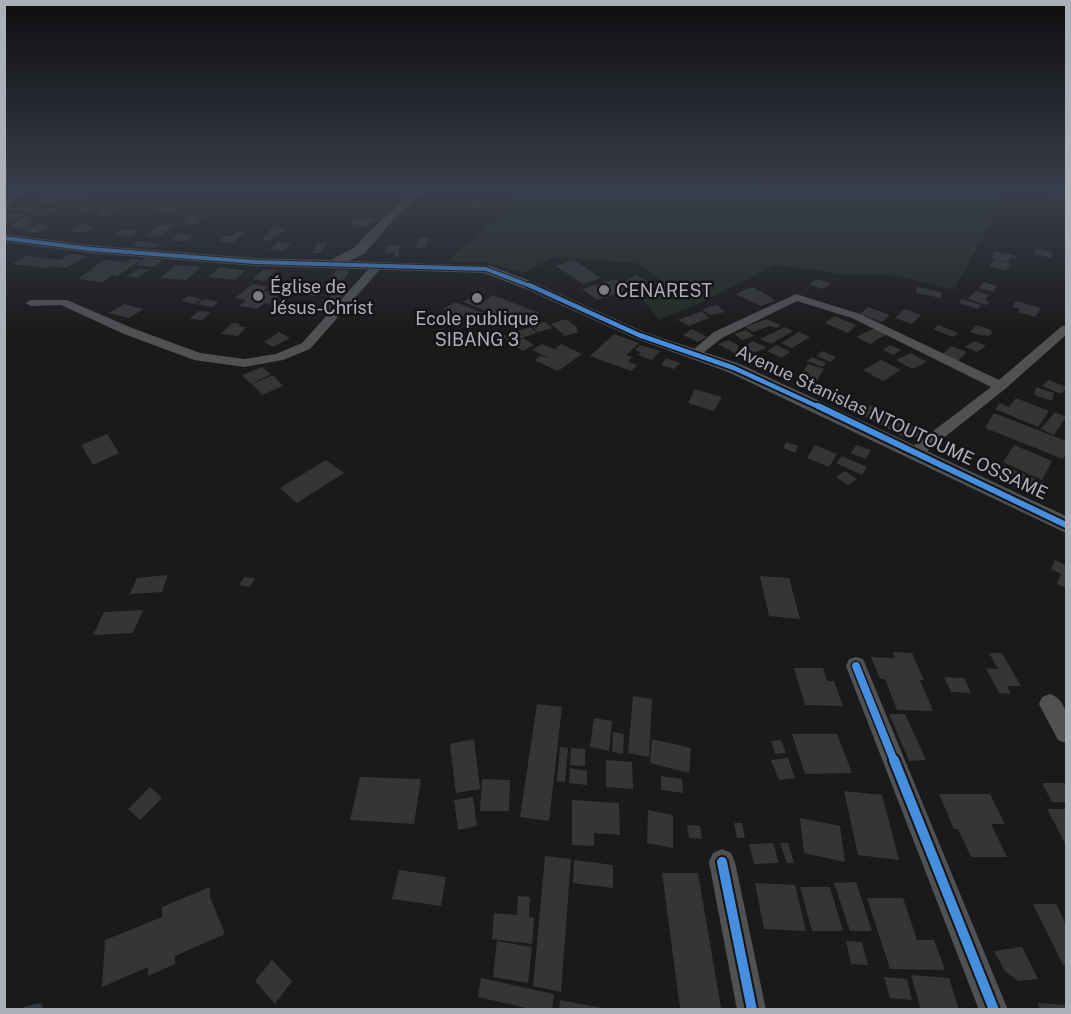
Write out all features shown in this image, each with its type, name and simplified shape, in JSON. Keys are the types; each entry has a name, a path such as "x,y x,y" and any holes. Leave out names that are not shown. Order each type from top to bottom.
{"street":[{"name":"Avenue Stanislas NTOUTOUME OSSAME","path":"16,239 156,255 323,264 363,252 386,265 477,268 496,272 639,335 694,354 786,391 1066,525"},
{"path":"363,252 373,239"},
{"path":"31,303 63,302 128,332 198,357 245,363 279,357 306,346 386,265"},
{"path":"694,354 718,335 796,297 856,316 899,334 1000,386"},
{"path":"915,452 1000,386 1066,329"},
{"path":"856,666 994,1010"},
{"path":"1050,704 1066,732"},
{"path":"722,862 752,1010"}],"shaded area":[{"path":"472,239 981,239 954,290 893,275 849,275 774,265 704,301 659,320 643,300 663,281 637,263 553,257 523,273 485,262 446,262"}],"building":[{"path":"172,239 188,239 187,241 171,241"},
{"path":"221,239 236,239 232,243 218,242"},
{"path":"419,239 429,239 426,248 416,248"},
{"path":"138,241 161,244 155,248 132,246"},
{"path":"278,242 291,243 283,251 270,250"},
{"path":"317,243 327,243 321,253 312,253"},
{"path":"387,245 400,245 398,257 394,257 395,253 385,254"},
{"path":"1036,248 1053,252 1052,258 1034,254"},
{"path":"994,251 1016,256 1009,262 992,258"},
{"path":"70,254 86,256 66,268 12,264 27,256 60,260"},
{"path":"146,258 163,260 154,267 136,265"},
{"path":"132,259 141,260 117,276 112,275 103,282 78,279 104,260 127,262"},
{"path":"995,259 1012,264 1006,271 989,266"},
{"path":"574,260 601,278 583,284 556,266"},
{"path":"176,265 201,267 186,280 160,278"},
{"path":"220,267 245,270 235,280 208,277"},
{"path":"140,268 149,270 136,278 127,276"},
{"path":"264,269 276,270 265,281 253,279"},
{"path":"336,270 350,270 344,280 329,279"},
{"path":"637,275 650,283 634,289 623,282"},
{"path":"615,279 630,289 597,300 582,289"},
{"path":"818,279 831,284 822,289 809,284"},
{"path":"984,282 997,286 993,292 979,288"},
{"path":"316,283 325,285 319,289 323,290 317,296 305,295"},
{"name":"Église de Jésus-Christ","path":"252,284 268,287 263,291 281,293 270,304 265,303 257,309 239,306 246,300 235,298"},
{"path":"752,287 775,301 761,306 735,294"},
{"path":"917,287 941,292 941,298 916,293"},
{"path":"337,289 347,290 330,310 319,309"},
{"path":"976,291 989,295 985,300 990,302 986,305 968,299"},
{"path":"493,295 539,313 529,320 511,313 504,318 463,302 470,298 489,305 483,302"},
{"path":"188,296 202,299 195,304 181,301"},
{"path":"204,299 219,302 212,307 197,304"},
{"path":"962,299 981,305 978,309 959,303"},
{"path":"1016,301 1041,308 1035,317 1018,312 1020,309 1012,307"},
{"path":"455,302 501,320 490,328 443,309"},
{"path":"124,304 144,309 129,318 108,313"},
{"path":"717,305 725,312 710,315 702,309"},
{"path":"868,307 890,315 882,322 860,314"},
{"path":"904,309 921,315 912,324 895,318"},
{"path":"198,311 210,312 203,320 190,319"},
{"path":"702,311 709,318 689,326 678,320"},
{"path":"834,316 856,325 848,333 825,323"},
{"path":"566,319 578,328 576,329 579,332 565,336 551,324"},
{"path":"767,319 781,325 777,328 770,326 753,332 745,327"},
{"path":"545,322 552,328 538,332 531,326"},
{"path":"232,323 246,327 238,336 221,334"},
{"path":"938,325 958,333 953,337 933,329"},
{"path":"976,325 993,332 989,336 983,336 970,332"},
{"path":"530,327 537,333 509,342 503,336"},
{"path":"785,327 793,331 771,344 760,339"},
{"path":"875,328 887,334 870,344 856,337"},
{"path":"692,329 707,337 698,342 683,335"},
{"path":"746,330 754,336 742,340 734,334"},
{"path":"279,332 290,338 273,347 264,342"},
{"path":"799,332 810,337 792,348 781,343"},
{"path":"614,334 639,343 626,355 632,357 628,362 637,365 631,371 590,356"},
{"path":"523,338 534,345 523,351 511,344"},
{"path":"729,340 738,345 738,355 718,344"},
{"path":"753,341 767,348 750,354 748,344"},
{"path":"975,341 986,346 977,352 965,347"},
{"path":"542,344 559,351 555,349 561,344 582,354 558,371 534,360 541,356 549,358 532,350"},
{"path":"640,345 660,351 652,360 638,355 641,352 635,350"},
{"path":"777,345 790,352 781,358 767,351"},
{"path":"890,345 901,350 893,355 883,350"},
{"path":"951,346 967,352 958,361 942,355"},
{"path":"822,351 836,357 831,362 817,356"},
{"path":"911,353 927,362 912,369 896,360"},
{"path":"812,357 826,363 822,367 807,361"},
{"path":"666,358 680,363 674,369 661,365"},
{"path":"881,360 901,370 883,381 863,370"},
{"path":"808,364 824,369 812,388 797,382"},
{"path":"262,367 271,374 251,384 242,375"},
{"path":"273,375 283,386 262,395 252,384"},
{"path":"1049,380 1066,389 1061,394 1042,386"},
{"path":"1036,387 1054,393 1052,401 1034,395"},
{"path":"695,389 722,397 714,411 688,403"},
{"path":"1016,398 1049,411 1038,427 995,409 1000,403 1009,407"},
{"path":"871,405 924,432 919,437 907,439 860,414"},
{"path":"1055,412 1066,417 1054,435 1041,429"},
{"path":"994,413 1066,441 1066,452 1063,459 985,428"},
{"path":"107,434 119,453 93,465 81,445"},
{"path":"786,442 798,446 795,453 783,448"},
{"path":"815,445 837,454 829,467 807,458"},
{"path":"856,445 871,450 866,459 851,453"},
{"path":"1014,445 1052,461 1042,480 1003,462"},
{"path":"950,447 972,457 968,464 946,454"},
{"path":"842,456 867,467 862,475 836,463"},
{"path":"326,460 344,473 297,503 280,488"},
{"path":"1010,468 1045,483 1040,495 1003,480"},
{"path":"845,471 857,479 848,485 836,477"},
{"path":"1055,560 1066,565 1066,588 1057,584 1061,574 1051,569"},
{"path":"168,575 162,592 130,594 137,578"},
{"path":"760,576 789,578 800,619 769,616"},
{"path":"244,577 255,578 250,587 239,585"},
{"path":"143,610 133,633 93,635 104,612"},
{"path":"893,652 912,653 924,680 920,680 933,711 897,710 885,679 880,679 871,657 895,658"},
{"path":"989,653 1002,653 1021,686 1007,686 1011,694 999,693 986,668 998,669"},
{"path":"794,668 823,668 827,681 834,681 843,706 805,705"},
{"path":"944,677 964,678 971,693 951,692"},
{"path":"633,696 652,699 649,757 628,753"},
{"path":"537,704 562,707 549,821 520,817"},
{"path":"889,714 905,714 926,760 909,761"},
{"path":"594,718 612,721 609,751 590,747"},
{"path":"613,732 624,734 623,754 612,752"},
{"path":"792,734 837,734 852,773 805,774"},
{"path":"474,739 480,789 456,793 450,744"},
{"path":"652,739 691,748 689,773 650,763"},
{"path":"781,740 786,753 775,754 771,741"},
{"path":"560,747 568,748 565,782 557,781"},
{"path":"571,748 585,749 585,766 570,765"},
{"path":"788,758 795,778 779,780 771,760"},
{"path":"606,760 632,762 633,789 606,787"},
{"path":"570,768 587,771 587,785 569,783"},
{"path":"661,776 682,779 683,793 661,790"},
{"path":"360,777 421,779 414,824 350,820"},
{"path":"482,779 510,780 509,811 480,811"},
{"path":"1042,783 1064,783 1066,802 1052,802"},
{"path":"150,787 162,798 140,820 128,809"},
{"path":"844,791 882,795 899,860 858,855"},
{"path":"939,794 990,794 1005,824 991,824 1007,857 971,857 958,829 954,829"},
{"path":"473,797 477,826 458,830 454,800"},
{"path":"572,800 619,803 620,835 594,833 594,846 572,845"},
{"path":"1047,809 1066,809 1066,845"},
{"path":"648,810 673,815 673,848 647,843"},
{"path":"800,818 840,826 845,862 804,853"},
{"path":"734,823 742,823 745,838 737,838"},
{"path":"687,825 700,826 702,839 689,838"},
{"path":"773,843 779,863 754,864 749,844"},
{"path":"780,843 788,843 794,863 787,863"},
{"path":"545,856 571,859 561,992 533,986"},
{"path":"574,860 613,865 613,888 573,883"},
{"path":"399,870 446,877 441,906 392,899"},
{"path":"662,873 698,873 721,1008 680,1008"},
{"path":"856,882 872,931 850,931 834,883"},
{"path":"755,883 795,885 806,931 764,929"},
{"path":"210,887 210,897 225,934 175,956 175,964 148,976 148,967 102,987 105,940 162,917 162,907"},
{"path":"800,887 830,887 843,931 812,931"},
{"path":"518,896 530,897 529,917 534,918 532,944 492,939 494,913 517,915"},
{"path":"867,898 903,898 917,940 934,940 945,970 890,969"},
{"path":"1033,904 1056,904 1066,925 1066,965 1063,965"},
{"path":"497,941 532,947 528,983 493,977"},
{"path":"846,941 862,942 868,965 851,964"},
{"path":"1022,947 1038,979 1018,981 1005,971 994,951"},
{"path":"272,960 292,981 275,1004 255,981"},
{"path":"911,975 949,978 959,1010 921,1010"},
{"path":"884,977 907,979 912,1000 890,998"},
{"path":"481,978 554,994 552,1010 535,1010 478,997"},
{"path":"560,1000 602,1008 602,1010 559,1010"},
{"path":"1038,1003 1066,1005 1066,1010 1040,1010"}],"waterway":[{"path":"26,1010 39,1007 40,1010"}],"cycle path":[{"path":"14,239 90,249 255,262 486,269 533,287 639,335 734,368 1066,525"},
{"path":"856,666 994,1010"},
{"path":"722,862 752,1010"}],"place":[{"name":"CENAREST","path":"604,290"},
{"name":"Église de Jésus-Christ","path":"258,296"},
{"name":"Ecole publique SIBANG 3","path":"477,298"}]}
